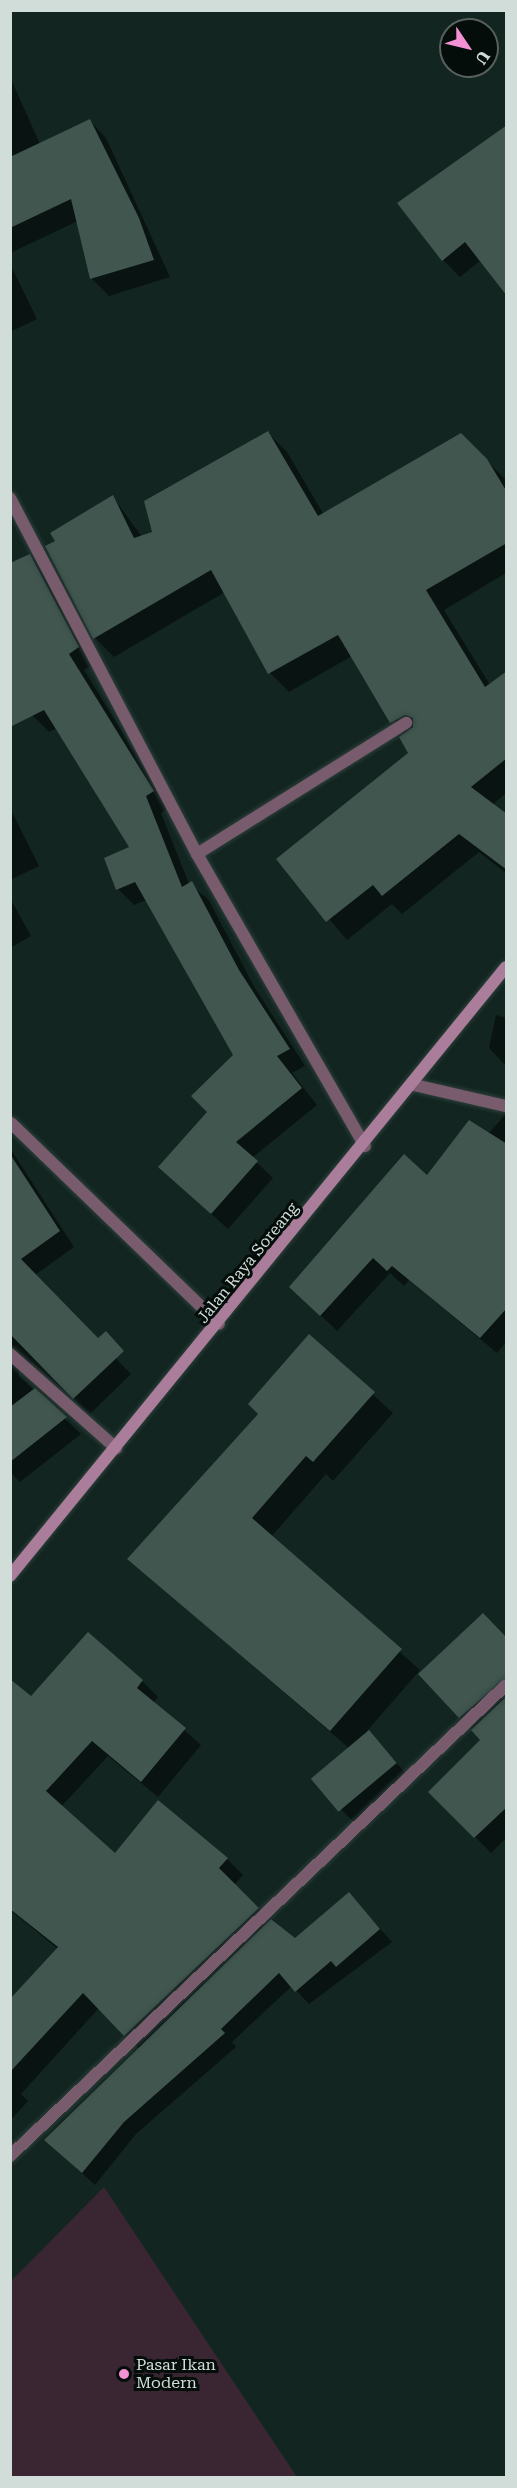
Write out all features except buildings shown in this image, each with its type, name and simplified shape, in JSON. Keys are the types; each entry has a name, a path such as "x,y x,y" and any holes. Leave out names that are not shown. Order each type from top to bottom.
{"main road":[{"name":"Jalan Raya Soreang","path":"10,1576 365,1146 507,967"}],"street":[{"path":"10,498 197,854 365,1146"},
{"path":"197,854 406,723"},
{"path":"414,1085 507,1106"},
{"path":"11,1123 219,1324"},
{"path":"10,1354 116,1448"},
{"path":"10,2156 507,1685"}],"shaded area":[{"name":"Pasar Ikan Modern","path":"104,2187 297,2477 11,2477 11,2281"}],"place":[{"name":"Pasar Ikan Modern","path":"124,2374"}]}
